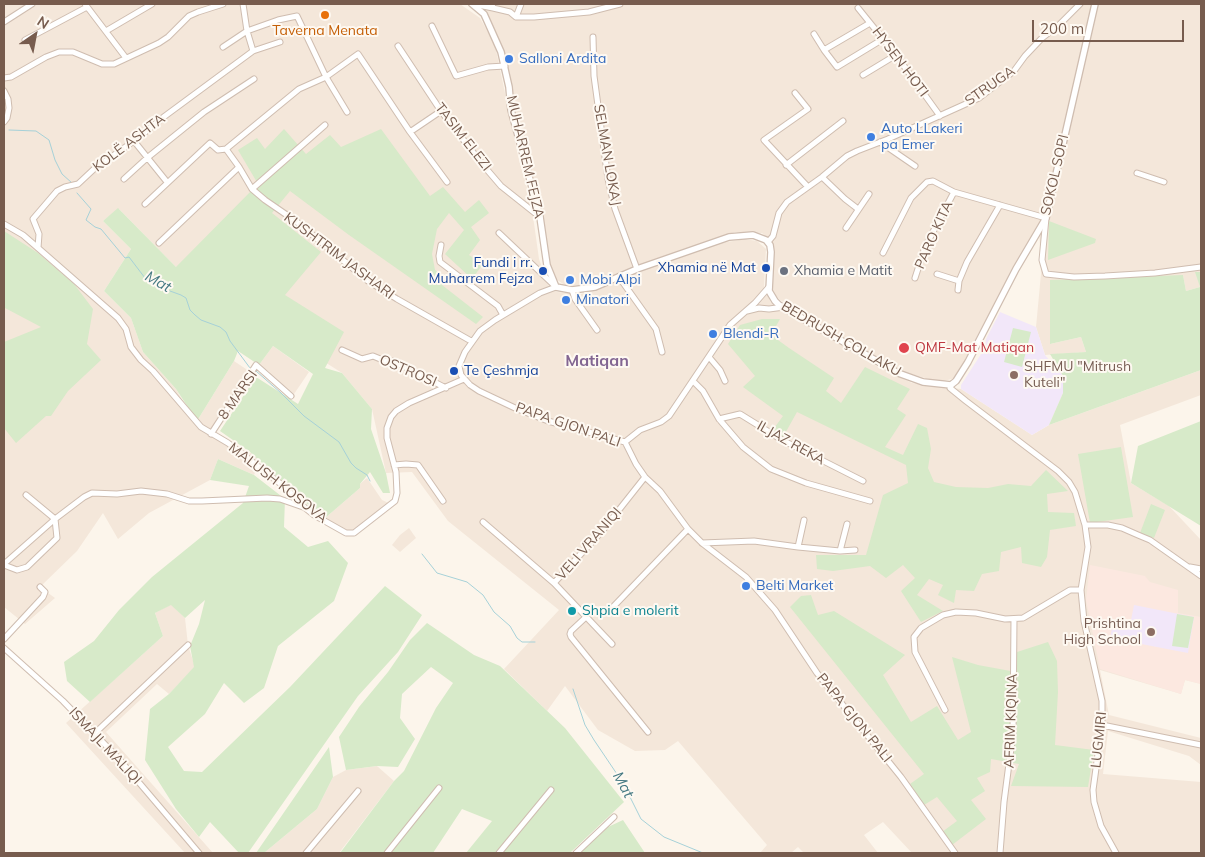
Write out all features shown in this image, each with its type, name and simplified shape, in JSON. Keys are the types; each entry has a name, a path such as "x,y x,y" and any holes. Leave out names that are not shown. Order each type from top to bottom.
{"street":[{"path":"4,22 32,4"},
{"path":"106,31 152,4"},
{"path":"4,78 11,77 46,57 60,52 73,52 102,64 114,64 159,43 168,37 189,16 204,6 223,4"},
{"path":"243,4 247,31 253,51"},
{"path":"473,4 493,6 510,12 516,17 534,18 589,12 620,4"},
{"name":"MUHARREM FEJZA","path":"473,4 484,14 497,42 505,66 511,110 540,217 547,265 556,287"},
{"path":"516,17 521,4"},
{"name":"STRUGA","path":"768,242 773,236 777,216 784,204 822,177 847,156 979,98 1004,80 1020,65 1025,56 1042,38 1059,25 1080,4"},
{"name":"SOKOL SOPI","path":"951,385 956,381 968,362 1016,269 1046,218 1095,4"},
{"path":"26,40 86,6 126,58"},
{"name":"HYSEN HOTI","path":"858,8 896,55 940,116"},
{"path":"224,47 247,31 278,20 297,16 326,77 347,112"},
{"path":"824,50 870,23"},
{"path":"432,26 456,76 488,67 505,66"},
{"path":"814,34 837,67 883,39"},
{"name":"SELMAN LOKAJ","path":"593,37 594,76 608,179 615,209 637,269"},
{"name":"KOLË ASHTA","path":"38,248 39,234 33,219 57,191 78,184 94,169 253,51 280,42"},
{"name":"TASIM ELEZI","path":"398,46 441,111 474,155 502,186 540,217"},
{"path":"145,204 210,143 218,150 226,149 299,89 326,77 358,54 410,132 447,182"},
{"path":"863,75 896,55"},
{"path":"124,179 204,112 254,79"},
{"path":"4,90 9,108 4,122"},
{"path":"795,93 808,109 764,140 808,187"},
{"path":"410,132 441,111"},
{"path":"786,165 843,121"},
{"path":"252,189 325,125"},
{"path":"134,141 167,182"},
{"path":"880,142 915,166"},
{"name":"KUSHTRIM JASHARI","path":"226,149 252,189 297,222 368,281 472,341"},
{"path":"159,244 239,167"},
{"path":"1137,173 1164,182"},
{"path":"822,177 844,199 858,209"},
{"path":"883,253 912,198 927,182 933,182 954,192 1046,218 1042,260 1046,274 1074,277 1105,276 1155,273 1201,267"},
{"name":"PARO KITA","path":"915,278 925,248 954,192"},
{"path":"846,228 869,194"},
{"path":"958,290 967,262 1000,205"},
{"name":"MALUSH KOSOVA","path":"4,224 23,235 118,318 126,329 131,347 140,360 159,377 197,424 228,443 286,488 314,515 339,530 352,534 393,503 397,494 394,466 387,438 391,417 410,403 446,388"},
{"path":"499,234 556,287"},
{"path":"446,388 464,379 459,366 465,352 480,332 503,315 540,293 556,287 572,290 595,286 637,269 732,236 750,234 768,242 771,252 769,287 730,326 669,416 661,422 640,430 625,442"},
{"path":"441,245 440,262 498,306 503,315"},
{"path":"937,274 959,282"},
{"path":"619,277 656,329 662,352"},
{"name":"BEDRUSH ÇOLLAKU","path":"769,287 771,296 784,307 898,373 932,384 951,385"},
{"path":"572,290 575,299 597,330"},
{"path":"746,311 759,308 784,307"},
{"name":"OSTROSI","path":"342,350 362,359 374,356 390,363 392,361 446,388"},
{"path":"709,357 720,370 725,381"},
{"name":"8 MARSI","path":"211,434 256,365 291,396"},
{"name":"PAPA GJON PALI","path":"464,379 479,391 540,418 625,442 645,477 660,491 688,529 702,543 746,577 775,610 817,673 901,778 955,853"},
{"path":"693,381 703,391 719,419 743,447 771,469 806,483 870,501"},
{"name":"LUGMIRI","path":"951,385 950,388 1065,478 1074,492 1085,525 1088,547 1081,590 1084,620 1101,693 1102,725 1093,790 1094,802 1101,826 1116,853"},
{"name":"ILJAZ REKA","path":"719,419 740,414 782,440 863,481"},
{"path":"394,466 418,465 443,501"},
{"name":"VELI VRANIQI","path":"483,522 554,583 603,530 645,477"},
{"path":"26,496 55,519 57,538 27,567 17,570 4,564 55,519 84,497 96,492 117,494 141,491 167,494 189,501 267,498 280,499 304,507"},
{"path":"798,547 804,520"},
{"path":"840,551 848,524"},
{"path":"1085,525 1108,525 1122,528 1150,540 1201,576"},
{"path":"612,608 688,529"},
{"path":"702,543 754,540 798,547 840,551 855,550"},
{"path":"1189,567 1201,569"},
{"path":"554,583 612,644"},
{"path":"4,639 43,597 44,592 40,587"},
{"path":"944,710 915,652 914,637 916,632 943,615 956,612 966,612 994,618 1023,618 1070,590 1081,590"},
{"path":"586,617 571,631 571,637 648,732"},
{"name":"AFRIM KIQINA","path":"1000,853 1004,802 1013,733 1014,619"},
{"path":"94,734 188,645"},
{"name":"ISMAJL MALIQI","path":"4,648 34,673 119,759 199,853"},
{"path":"1102,725 1201,745"},
{"path":"387,853 439,788"},
{"path":"499,853 551,790"},
{"path":"306,853 358,791"},
{"path":"576,853 614,817"}],"shaded area":[{"path":"4,4 460,4 480,18 495,45 518,156 531,202 539,259 549,286 557,292 581,294 721,243 745,239 757,241 766,249 764,286 771,303 880,368 912,383 961,389 1032,435 1049,425 1201,370 1201,395 1120,425 1131,483 1169,506 1201,540 1201,684 1185,680 1181,694 1100,670 1109,715 1201,738 1201,765 1189,756 1108,731 1103,774 1201,782 1201,853 912,853 883,822 864,835 878,853 804,853 798,847 791,853 760,853 767,845 678,741 665,750 635,751 598,730 565,686 547,711 504,669 559,610 448,521 412,472 386,473 372,409 342,373 176,267 119,209 103,221 131,249 104,291 131,318 143,352 176,389 194,420 211,434 261,458 254,475 218,459 210,480 149,513 118,539 103,513 77,551 40,587 55,598 25,624 4,607"},
{"path":"475,4 1201,4 1201,272 1196,272 1200,287 1186,291 1183,275 1050,344 1081,337 1086,352 1045,355 1036,327 1041,274 1039,224 978,334 956,378 939,382 901,371 780,300 772,292 772,241 762,233 735,232 583,285 566,286 553,277 545,246 544,223 513,107 511,85 501,44 490,19"},
{"name":"SHFMU \"Mitrush Kuteli\"","path":"1000,312 1036,327 1045,355 1063,376 1063,393 1049,425 1032,435 961,389 961,385 985,348 986,339"},
{"path":"273,346 309,372 294,394 269,374 270,372 259,365"},
{"path":"234,361 249,371 211,430 197,421"},
{"path":"367,478 382,500 393,505 351,533 324,519 360,488 360,484"},
{"path":"409,528 416,538 400,552 392,545"},
{"path":"1090,565 1145,576 1150,582 1178,590 1178,613 1201,617 1201,684 1185,680 1181,694 1100,669 1086,600"},
{"path":"171,604 185,618 188,645 195,667 169,694 157,684 106,732 213,853 185,853 66,723 163,636 155,613"},
{"name":"Prishtina High School","path":"1134,605 1194,617 1188,653 1110,638 1113,623 1130,625"},
{"path":"377,766 394,781 339,853 264,853 317,809 333,777 346,770"}],"green space":[{"path":"284,129 306,154 330,135 341,147 381,129 430,196 443,187 465,212 479,200 489,213 471,227 480,240 469,255 483,264 472,279 445,254 464,230 449,213 437,229 432,254 435,270 447,278 442,285 483,317 476,324 290,191 272,213 321,252 285,295 344,332 325,368 342,373 372,409 371,429 386,473 390,493 383,493 370,472 360,484 360,488 324,519 250,452 220,431 256,377 298,404 313,374 273,346 259,365 238,351 234,361 197,421 176,389 143,352 131,318 104,291 131,249 103,221 118,208 176,267 258,184 238,150 257,138 265,149"},
{"path":"1049,221 1096,239 1095,243 1048,260"},
{"path":"4,231 38,253 74,284 93,309 87,344 101,360 68,391 51,416 46,416 16,443 4,428 4,342 41,327 4,308"},
{"path":"1195,272 1201,272 1201,370 1049,425 1063,393 1063,376 1050,354 1086,352 1081,337 1050,344 1050,280 1183,275 1186,291 1200,287"},
{"path":"762,319 780,319 771,335 834,378 826,391 841,403 865,367 910,389 897,409 906,415 885,447 903,455 918,424 927,428 931,449 928,468 934,482 956,487 988,488 1008,484 1031,486 1046,470 1068,491 1047,494 1048,512 1074,513 1076,526 1050,530 1047,557 1041,567 1022,563 1021,547 1001,552 999,571 982,574 974,591 956,590 954,603 938,595 943,585 929,579 917,595 943,611 921,622 901,591 915,578 903,565 886,578 870,566 833,571 817,569 816,555 866,555 883,495 908,483 906,465 797,412 783,437 772,431 783,416 743,387 755,376 728,344 740,325"},
{"path":"1013,328 1031,332 1022,367 1004,362"},
{"path":"1201,421 1201,526 1131,483 1138,446"},
{"path":"1121,447 1133,517 1090,523 1078,454"},
{"path":"218,459 254,475 285,499 284,527 308,547 328,541 348,563 334,601 278,646 264,688 244,703 224,683 205,714 168,747 184,771 202,772 290,687 385,586 422,615 398,652 358,696 248,853 239,853 210,822 199,837 176,809 145,760 150,709 169,694 194,667 190,646 199,624 205,600 185,618 171,605 155,613 163,636 90,702 67,681 64,662 94,641 119,610 152,577 243,503 249,486 210,480"},
{"path":"1151,504 1165,510 1154,538 1140,533"},
{"path":"811,595 818,615 834,611 905,655 883,675 911,722 937,706 958,740 971,732 952,657 978,665 1016,672 1017,652 1048,642 1057,661 1058,692 1055,745 1094,750 1088,787 1011,786 1019,764 991,759 990,772 977,778 985,791 971,800 986,819 952,845 942,832 957,821 937,797 924,805 910,784 924,774 790,607 801,596"},
{"path":"1177,614 1194,617 1188,648 1172,646"},
{"path":"427,623 474,655 500,666 565,728 624,802 570,853 466,853 492,821 462,809 433,853 340,853 394,781 404,771 436,708 453,683 431,667 402,694 400,718 415,739 398,767 377,766 346,770 339,737 359,707 388,672 410,640"},
{"path":"329,747 333,777 317,809 264,853 256,853"},
{"path":"623,820 645,853 580,853 608,827"}],"waterway":[{"name":"Mat","path":"9,130 36,131 49,140 55,160 62,174 72,183"},
{"name":"Mat","path":"77,193 91,209 86,220 101,229 125,258 129,257 145,278 159,287 186,298 190,310 195,315 226,332 230,341 250,368"},
{"name":"Mat","path":"256,371 304,416 339,442 351,463 367,475 370,481"},
{"name":"Mat","path":"422,554 437,573 467,582 483,595 494,612 510,626 517,638 522,642 535,642"},
{"name":"Mat","path":"573,689 585,725 623,783 641,819 664,837 703,853"}],"place":[{"name":"Taverna Menata","path":"325,15"},
{"name":"Salloni Ardita","path":"509,59"},
{"name":"Auto LLakeri pa Emer","path":"871,137"},
{"name":"Xhamia në Mat","path":"766,268"},
{"name":"Fundi i rr. Muharrem Fejza","path":"543,271"},
{"name":"Xhamia e Matit","path":"784,271"},
{"name":"Mobi Alpi","path":"570,280"},
{"name":"Minatori","path":"566,300"},
{"name":"Blendi-R","path":"713,334"},
{"name":"QMF-Mat Matiqan","path":"904,348"},
{"name":"Te Çeshmja","path":"454,371"},
{"name":"SHFMU \"Mitrush Kuteli\"","path":"1014,375"},
{"name":"Belti Market","path":"746,586"},
{"name":"Shpia e molerit","path":"572,611"},
{"name":"Prishtina High School","path":"1151,632"}],"district":[{"name":"Matiqan","path":"597,361"}]}
